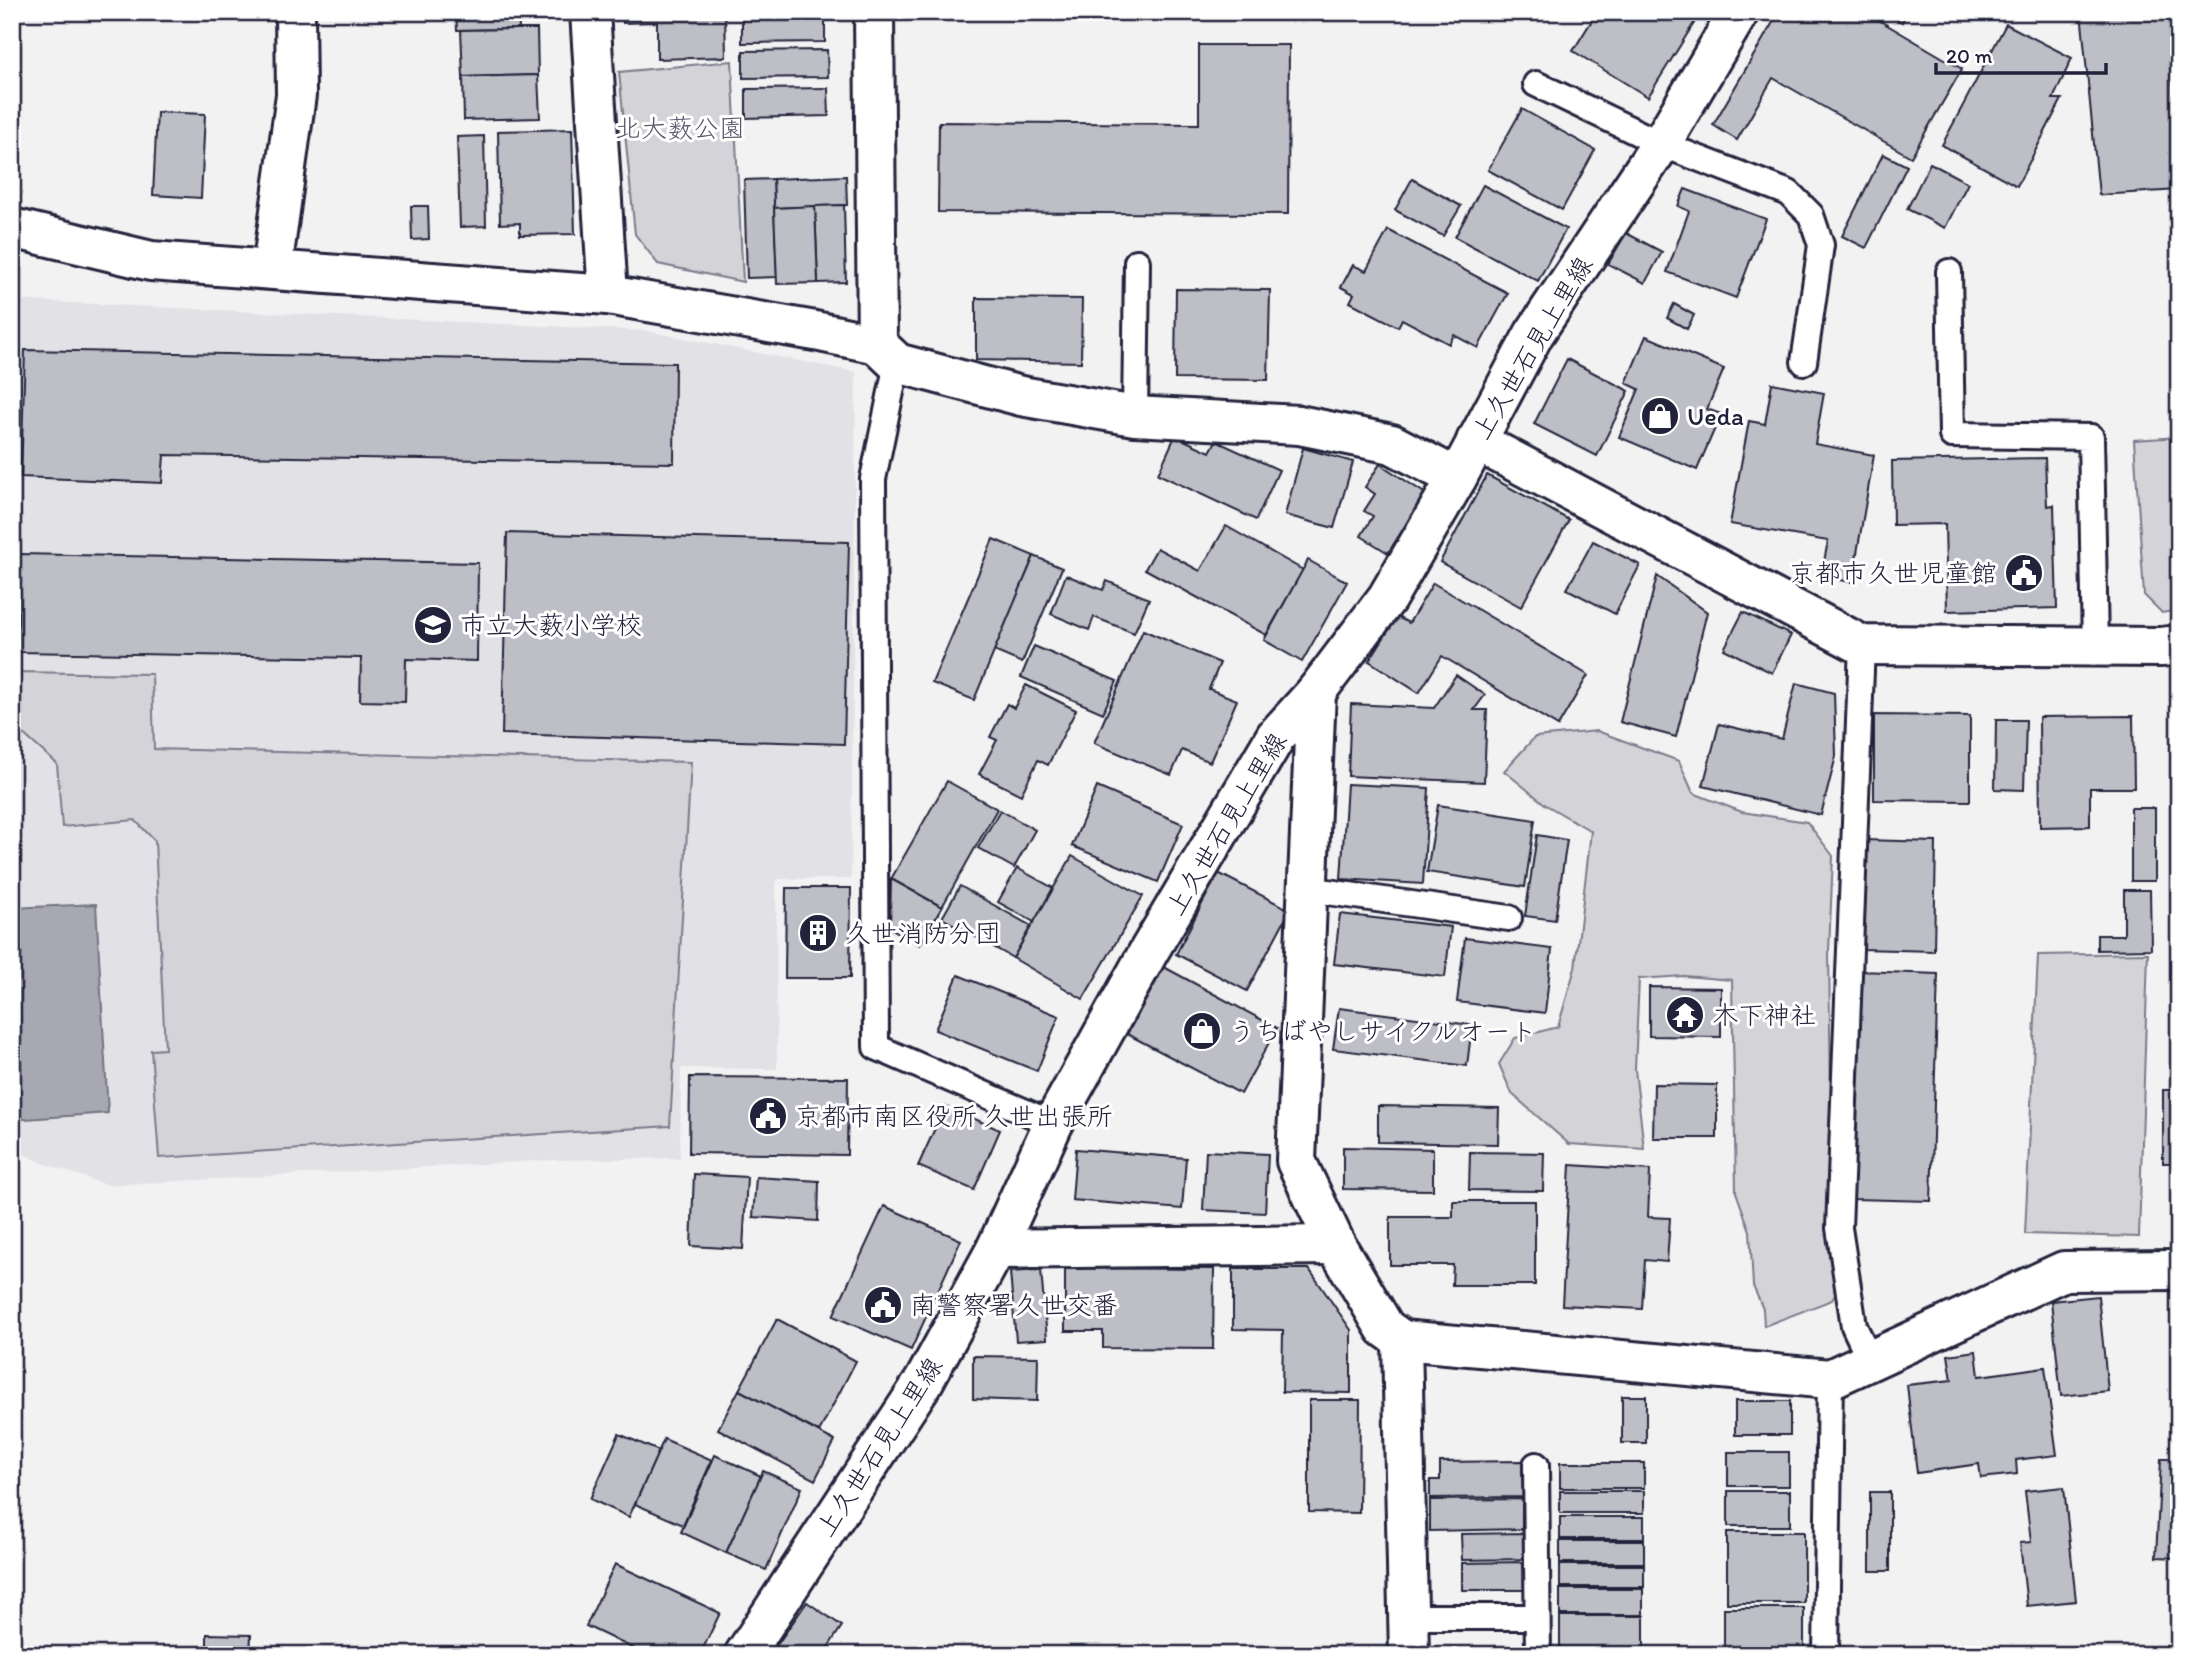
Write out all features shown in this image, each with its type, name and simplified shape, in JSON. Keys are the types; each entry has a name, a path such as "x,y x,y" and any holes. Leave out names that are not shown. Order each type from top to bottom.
{"street":[{"path":"272,269 296,95 295,12"},
{"path":"590,12 608,295"},
{"path":"874,12 887,353"},
{"name":"上久世石見上里線","path":"744,1655 924,1381 996,1249 1053,1124 1149,951 1276,736 1316,692 1387,598 1457,478 1534,334 1661,144 1739,12"},
{"path":"12,228 151,261 608,295 887,353 1021,396 1135,416 1299,425 1392,444 1457,478"},
{"path":"1476,441 1863,645 2179,645"},
{"path":"1316,692 1296,1161 1336,1245 1385,1328 1402,1340 1830,1379 2064,1271 2179,1270"},
{"path":"996,1249 1336,1245"},
{"path":"1402,1340 1409,1655"}],"lane":[{"path":"1536,84 1661,144 1789,193 1811,215 1821,245 1804,362"},
{"path":"1135,416 1137,262"},
{"path":"1949,272 1952,435 2091,437 2095,647"},
{"path":"887,353 873,479 876,1046 1053,1124"},
{"path":"1863,645 1839,1228 1854,1326 1870,1360"},
{"path":"1307,889 1509,918"},
{"path":"1826,1655 1830,1379"},
{"path":"1536,1465 1538,1655"},
{"path":"1408,1617 1536,1617"}],"shaded area":[{"name":"市立大薮小学校","path":"12,300 647,331 856,372 851,879 776,879 777,1069 681,1068 680,1158 553,1160 107,1185 43,1163 12,1149"},
{"path":"96,904 108,1113 12,1120 12,908"}],"green space":[{"name":"北大薮公園","path":"732,61 743,282 658,264 635,234 619,72"},
{"path":"2179,437 2179,610 2162,613 2144,595 2134,440"},
{"path":"12,672 152,674 154,749 691,762 670,1126 159,1158 151,1050 165,1049 155,841 135,820 62,827 57,764 12,724"},
{"path":"1597,731 1679,761 1693,793 1742,812 1807,822 1833,856 1829,951 1831,1102 1828,1212 1835,1295 1832,1300 1764,1326 1763,1309 1753,1286 1750,1231 1736,1192 1732,980 1684,976 1639,979 1635,1069 1644,1149 1569,1144 1512,1094 1499,1064 1515,1038 1558,1027 1575,968 1591,831 1546,805 1504,771 1535,737"},
{"path":"2148,953 2139,1237 2025,1234 2038,955"}],"building":[{"path":"456,12 518,12 519,29 457,30"},
{"path":"623,12 725,12 726,57 657,59 657,22 623,23"},
{"path":"1597,12 1701,12 1648,97 1573,51"},
{"path":"1779,12 1865,12 1962,69 1911,157 1773,78 1737,140 1713,125"},
{"path":"1885,12 1907,12 1902,22"},
{"path":"2081,12 2179,12 2179,63 2172,77 2179,143 2179,190 2099,195"},
{"path":"825,16 825,42 742,43 742,18"},
{"path":"2006,24 2072,58 2053,99 2062,99 2017,186 1942,145"},
{"path":"537,29 538,75 463,77 461,30"},
{"path":"1199,45 1289,45 1288,214 938,212 939,122 1199,124"},
{"path":"827,50 828,77 743,78 743,51"},
{"path":"538,75 540,118 464,120 463,77"},
{"path":"828,88 829,116 746,118 746,89"},
{"path":"1522,109 1595,150 1562,210 1488,170"},
{"path":"157,112 205,114 201,198 153,195"},
{"path":"572,129 575,234 520,235 520,223 500,224 498,131"},
{"path":"484,136 486,226 460,227 457,137"},
{"path":"1883,154 1907,166 1866,248 1842,236"},
{"path":"1930,163 1968,183 1945,228 1907,209"},
{"path":"846,176 847,205 774,208 773,179"},
{"path":"773,179 777,277 747,278 744,180"},
{"path":"1412,179 1461,206 1443,236 1395,210"},
{"path":"1483,185 1566,229 1538,281 1455,237"},
{"path":"1685,189 1766,219 1736,298 1667,272 1689,211 1678,206"},
{"path":"844,205 846,282 818,283 815,206"},
{"path":"411,206 428,206 429,239 412,240"},
{"path":"815,206 818,283 777,284 774,208"},
{"path":"1388,230 1508,293 1478,348 1454,335 1449,344 1402,319 1398,327 1350,302 1354,294 1341,287 1353,265 1366,271"},
{"path":"1626,233 1662,252 1645,283 1608,264"},
{"path":"1176,289 1270,290 1268,380 1175,379"},
{"path":"976,298 1082,299 1081,362 976,360"},
{"path":"1674,304 1694,315 1687,329 1667,318"},
{"path":"1646,336 1724,369 1707,409 1721,414 1697,470 1619,437 1639,389 1626,383"},
{"path":"25,350 675,363 674,463 164,455 162,483 21,477"},
{"path":"1567,359 1629,391 1597,456 1534,424"},
{"path":"1772,383 1824,393 1815,444 1874,455 1852,582 1821,577 1828,541 1730,524 1749,421 1765,424"},
{"path":"1175,436 1210,452 1216,441 1279,470 1256,520 1158,474"},
{"path":"1303,448 1353,462 1334,528 1285,515"},
{"path":"2045,458 2047,506 2054,505 2057,608 1947,611 1945,524 1893,525 1892,461"},
{"path":"1380,464 1426,494 1388,553 1361,536 1373,516 1364,511 1375,494 1365,487"},
{"path":"1487,475 1569,520 1521,607 1440,562"},
{"path":"1226,526 1303,570 1266,635 1145,569 1157,548 1200,571"},
{"path":"507,533 849,542 844,744 502,734"},
{"path":"993,539 1034,556 974,700 932,683"},
{"path":"1593,541 1640,565 1615,614 1567,589"},
{"path":"19,554 478,563 477,661 406,659 405,702 360,701 361,658 18,652"},
{"path":"1034,556 1062,568 1022,663 994,651"},
{"path":"1308,560 1347,582 1302,662 1264,640"},
{"path":"1066,575 1103,590 1107,581 1149,599 1134,633 1094,617 1089,630 1051,614"},
{"path":"1657,576 1707,612 1676,737 1620,722"},
{"path":"1433,583 1588,675 1558,726 1442,656 1419,693 1369,661 1397,617 1409,623"},
{"path":"1743,612 1791,635 1772,673 1724,649"},
{"path":"1143,630 1220,663 1209,689 1237,700 1210,762 1182,750 1171,775 1094,743"},
{"path":"1034,646 1117,681 1103,713 1021,677"},
{"path":"1456,675 1485,695 1474,710 1487,710 1484,782 1348,776 1351,704 1434,708"},
{"path":"1796,683 1834,693 1836,756 1821,815 1703,786 1719,724 1782,739"},
{"path":"1026,685 1076,710 1048,765 1038,760 1021,795 979,774 997,740 990,737 1007,704 1014,708"},
{"path":"1874,715 1970,716 1970,801 1874,800"},
{"path":"2133,716 2134,788 2090,788 2090,826 2040,827 2039,717"},
{"path":"1996,720 2026,720 2024,790 1995,789"},
{"path":"947,781 997,809 942,907 891,879"},
{"path":"1347,784 1429,788 1423,884 1341,879"},
{"path":"1097,787 1183,824 1158,882 1072,846"},
{"path":"1438,805 1535,820 1525,887 1427,872"},
{"path":"2131,808 2155,808 2155,881 2131,881"},
{"path":"1000,810 1035,830 1014,868 978,848"},
{"path":"1537,835 1567,840 1555,920 1525,916"},
{"path":"1863,840 1936,842 1934,951 1861,949"},
{"path":"1072,856 1143,896 1083,999 1013,958"},
{"path":"1017,868 1053,888 1034,922 998,902"},
{"path":"1218,873 1290,910 1247,991 1176,954"},
{"path":"891,879 942,907 920,945 890,928"},
{"path":"960,886 1031,926 1013,958 942,918"},
{"name":"久世消防分団","path":"786,888 851,888 850,978 785,978"},
{"path":"2124,890 2150,890 2151,949 2097,950 2097,935 2124,935"},
{"path":"1340,914 1451,927 1445,977 1334,964"},
{"path":"1465,938 1552,949 1545,1013 1457,1002"},
{"name":"うちばやしサイクルオート","path":"1164,967 1277,1028 1241,1094 1127,1034"},
{"path":"1860,971 1938,974 1931,1201 1853,1199"},
{"path":"958,975 1059,1016 1037,1071 935,1030"},
{"path":"1649,987 1721,988 1721,1037 1649,1036"},
{"path":"1339,1008 1472,1025 1467,1066 1333,1049"},
{"name":"京都市南区役所 久世出張所","path":"690,1077 848,1078 847,1155 689,1153"},
{"path":"1654,1084 1717,1085 1717,1138 1653,1138"},
{"path":"2163,1090 2179,1090 2179,1163 2163,1163"},
{"path":"945,1106 1000,1130 974,1190 918,1166"},
{"path":"1378,1106 1499,1108 1498,1144 1378,1142"},
{"path":"1343,1147 1433,1149 1433,1190 1343,1189"},
{"path":"1076,1149 1186,1158 1182,1209 1072,1200"},
{"path":"1206,1151 1268,1154 1265,1213 1203,1210"},
{"path":"1470,1152 1544,1153 1543,1191 1469,1190"},
{"path":"1570,1165 1650,1170 1648,1217 1670,1218 1667,1262 1645,1260 1642,1309 1562,1305"},
{"path":"694,1174 747,1177 743,1249 691,1246"},
{"path":"756,1177 819,1181 818,1221 753,1217"},
{"path":"1453,1201 1535,1201 1535,1285 1452,1285 1453,1265 1390,1265 1390,1217 1453,1217"},
{"path":"884,1206 961,1240 911,1350 833,1316"},
{"path":"1065,1268 1214,1269 1213,1349 1103,1348 1103,1331 1065,1331"},
{"path":"1233,1269 1309,1269 1351,1330 1351,1393 1282,1392 1283,1330 1233,1329"},
{"path":"1041,1270 1047,1339 1016,1341 1010,1272"},
{"path":"2098,1296 2108,1391 2061,1396 2051,1301"},
{"path":"777,1319 856,1361 819,1432 739,1390"},
{"path":"1976,1351 1979,1376 2045,1367 2057,1455 2016,1460 2017,1474 1981,1478 1979,1464 1917,1473 1907,1385 1952,1380 1948,1355"},
{"path":"973,1356 1038,1357 1037,1401 973,1399"},
{"path":"739,1390 835,1441 815,1480 718,1429"},
{"path":"1622,1396 1646,1396 1646,1443 1622,1443"},
{"path":"1309,1400 1360,1400 1359,1513 1309,1512"},
{"path":"1735,1401 1790,1401 1790,1435 1735,1435"},
{"path":"619,1434 659,1451 629,1517 590,1499"},
{"path":"664,1439 712,1460 683,1525 635,1504"},
{"path":"1728,1452 1789,1452 1789,1486 1728,1486"},
{"path":"715,1455 761,1476 726,1553 681,1532"},
{"path":"2161,1459 2179,1459 2179,1558 2156,1557"},
{"path":"1522,1461 1523,1497 1430,1498 1430,1480 1440,1480 1440,1462"},
{"path":"1560,1463 1644,1463 1644,1488 1560,1488"},
{"path":"763,1471 802,1488 766,1570 726,1553"},
{"path":"2064,1487 2076,1601 2027,1606 2020,1543 2031,1542 2025,1491"},
{"path":"1560,1491 1644,1491 1644,1513 1560,1513"},
{"path":"1728,1491 1790,1491 1790,1526 1728,1526"},
{"path":"1870,1492 1890,1492 1890,1571 1870,1571"},
{"path":"1522,1499 1522,1529 1430,1531 1430,1500"},
{"path":"1560,1517 1644,1517 1644,1539 1560,1539"},
{"path":"1727,1532 1804,1532 1804,1603 1727,1603"},
{"path":"1524,1533 1524,1559 1462,1560 1461,1534"},
{"path":"1560,1541 1644,1541 1644,1563 1560,1563"},
{"path":"1524,1562 1524,1590 1462,1590 1462,1563"},
{"path":"615,1564 720,1613 700,1655 647,1655 586,1626"},
{"path":"1560,1565 1644,1565 1644,1587 1560,1587"},
{"path":"1560,1589 1643,1589 1643,1615 1560,1615"},
{"path":"807,1602 842,1626 823,1655 770,1655"},
{"path":"1724,1608 1804,1608 1804,1655 1724,1655"},
{"path":"1560,1616 1644,1616 1644,1650 1560,1650"},
{"path":"207,1634 251,1635 250,1655 207,1655"},
{"path":"570,1645 592,1655 565,1655"},
{"path":"1560,1652 1643,1652 1643,1655 1560,1655"}],"place":[{"name":"Ueda","path":"1660,416"},
{"name":"京都市久世児童館","path":"2024,573"},
{"name":"市立大薮小学校","path":"433,625"},
{"name":"久世消防分団","path":"818,933"},
{"name":"木下神社","path":"1685,1015"},
{"name":"うちばやしサイクルオート","path":"1202,1031"},
{"name":"京都市南区役所 久世出張所","path":"768,1116"},
{"name":"南警察署久世交番","path":"883,1305"}]}
